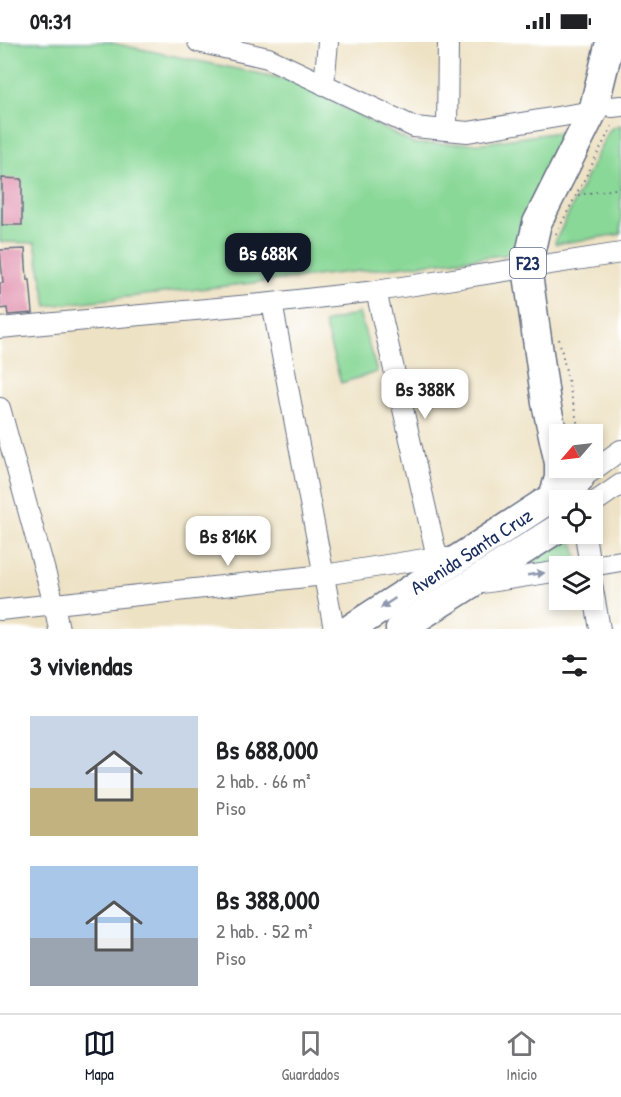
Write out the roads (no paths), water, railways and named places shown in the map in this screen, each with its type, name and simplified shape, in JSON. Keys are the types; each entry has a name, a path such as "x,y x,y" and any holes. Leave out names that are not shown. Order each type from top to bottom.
{"highway":[{"name":"F23","path":"609,108 610,42"},
{"name":"F23","path":"576,490 559,478 559,463 546,403 534,265 621,80"},
{"name":"F23","path":"534,265 541,286 568,424"},
{"name":"Avenida Santa Cruz","path":"350,629 446,558 549,504"},
{"name":"Avenida Santa Cruz","path":"400,629 549,534"}],"street":[{"path":"198,42 268,58 414,127 468,132 609,108"},
{"path":"324,85 328,42"},
{"path":"447,130 448,42"},
{"path":"0,328 376,291 621,253"},
{"path":"0,610 324,575 446,558 376,291"},
{"path":"272,303 334,629"},
{"path":"0,408 54,604 58,629"},
{"name":"Avenida Santa Cruz","path":"576,490 621,450"},
{"name":"Avenida Santa Cruz","path":"576,490 621,484"},
{"path":"603,564 621,561"},
{"path":"471,586 509,577 549,572"},
{"path":"597,610 600,629"}]}
